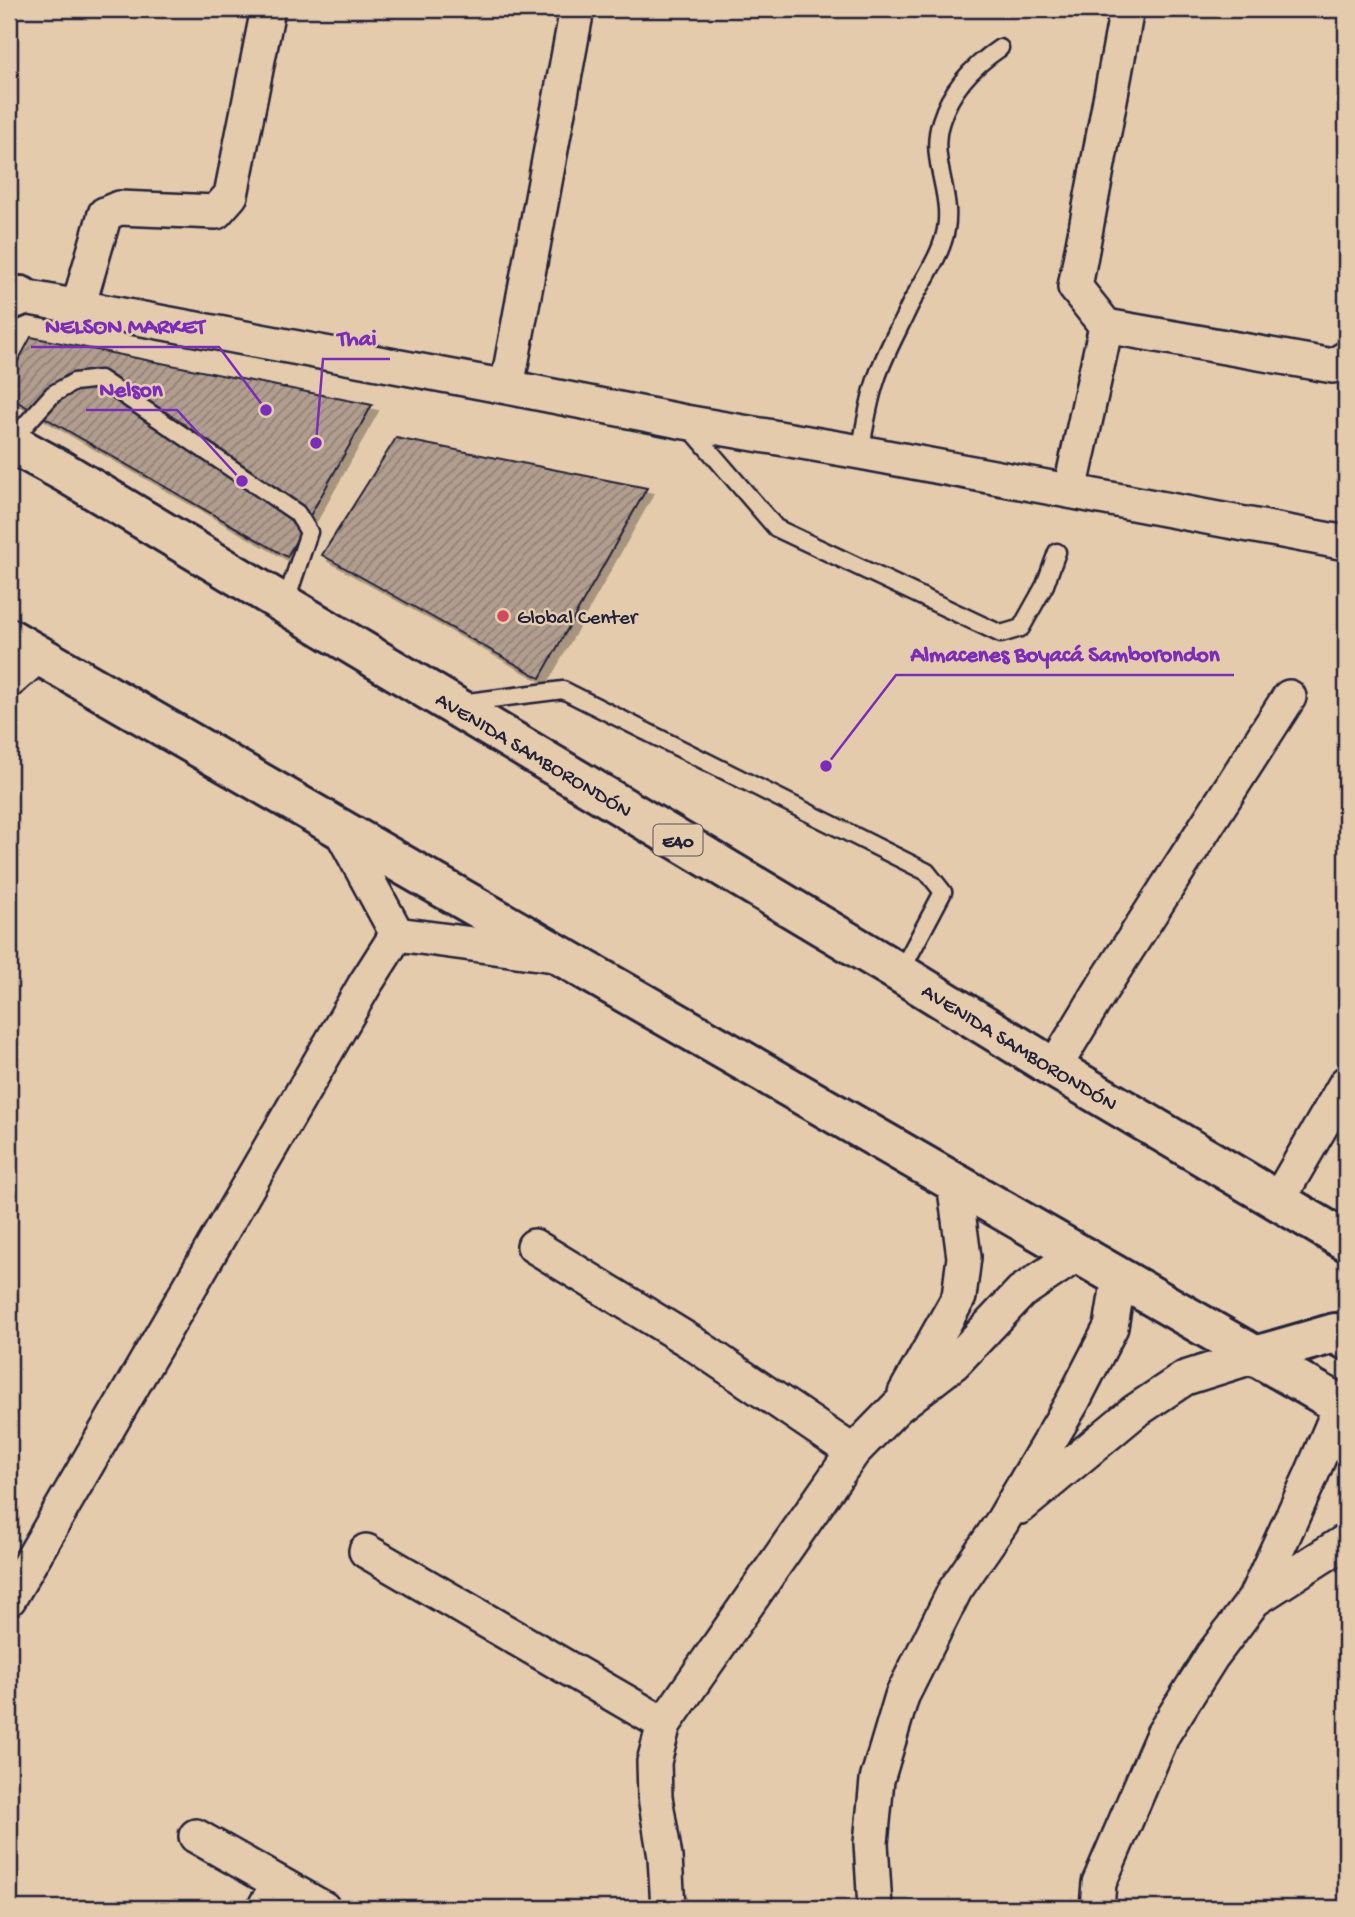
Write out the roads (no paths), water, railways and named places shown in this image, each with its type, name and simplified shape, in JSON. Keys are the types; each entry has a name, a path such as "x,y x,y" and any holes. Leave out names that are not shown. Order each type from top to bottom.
{"highway":[{"name":"AVENIDA SAMBORONDÓN","path":"9,442 285,604 1346,1241"},
{"path":"24,646 1344,1406"},
{"path":"1255,1356 1335,1333 1346,1340"}],"street":[{"path":"78,307 105,214 119,208 216,212 230,195 268,9"},
{"path":"506,387 577,9"},
{"path":"1127,9 1075,287 1106,326 1333,366 1346,358"},
{"path":"13,297 1346,543"},
{"path":"1070,491 1106,326"},
{"path":"9,681 24,646"},
{"path":"1054,1068 1289,697"},
{"path":"339,827 397,934"},
{"path":"397,934 563,956"},
{"path":"9,1599 364,986 397,934"},
{"path":"1278,1200 1346,1083"},
{"path":"897,1407 959,1297 964,1257 954,1182"},
{"path":"534,1246 691,1342 853,1452"},
{"path":"668,1908 665,1857 655,1797 654,1762 664,1724 853,1452 897,1407 954,1363 1021,1293 1079,1253"},
{"path":"875,1908 871,1843 877,1780 902,1696 956,1590 1002,1522 1073,1401 1111,1327 1119,1277"},
{"path":"1002,1522 1135,1412 1185,1378 1255,1356"},
{"path":"1097,1908 1099,1883 1163,1734 1212,1656 1255,1600 1344,1406"},
{"path":"1255,1600 1346,1541"},
{"path":"366,1551 664,1724"},
{"path":"196,1836 271,1896 323,1908"}],"lane":[{"path":"860,452 876,379 943,241 947,226 948,207 937,151 941,120 956,88 982,60 1000,48"},
{"path":"9,442 53,394 74,382 100,379 297,513 309,532 285,604"},
{"path":"685,422 776,528 1001,634 1021,628 1045,585 1057,552"},
{"path":"451,704 563,690 927,872 943,892 900,973"}],"place":[{"name":"NELSON MARKET","path":"266,410"},
{"name":"Thai","path":"316,443"},
{"name":"Nelson","path":"242,481"},
{"name":"Global Center","path":"503,616"},
{"name":"Almacenes Boyacá Samborondon","path":"826,766"}]}
